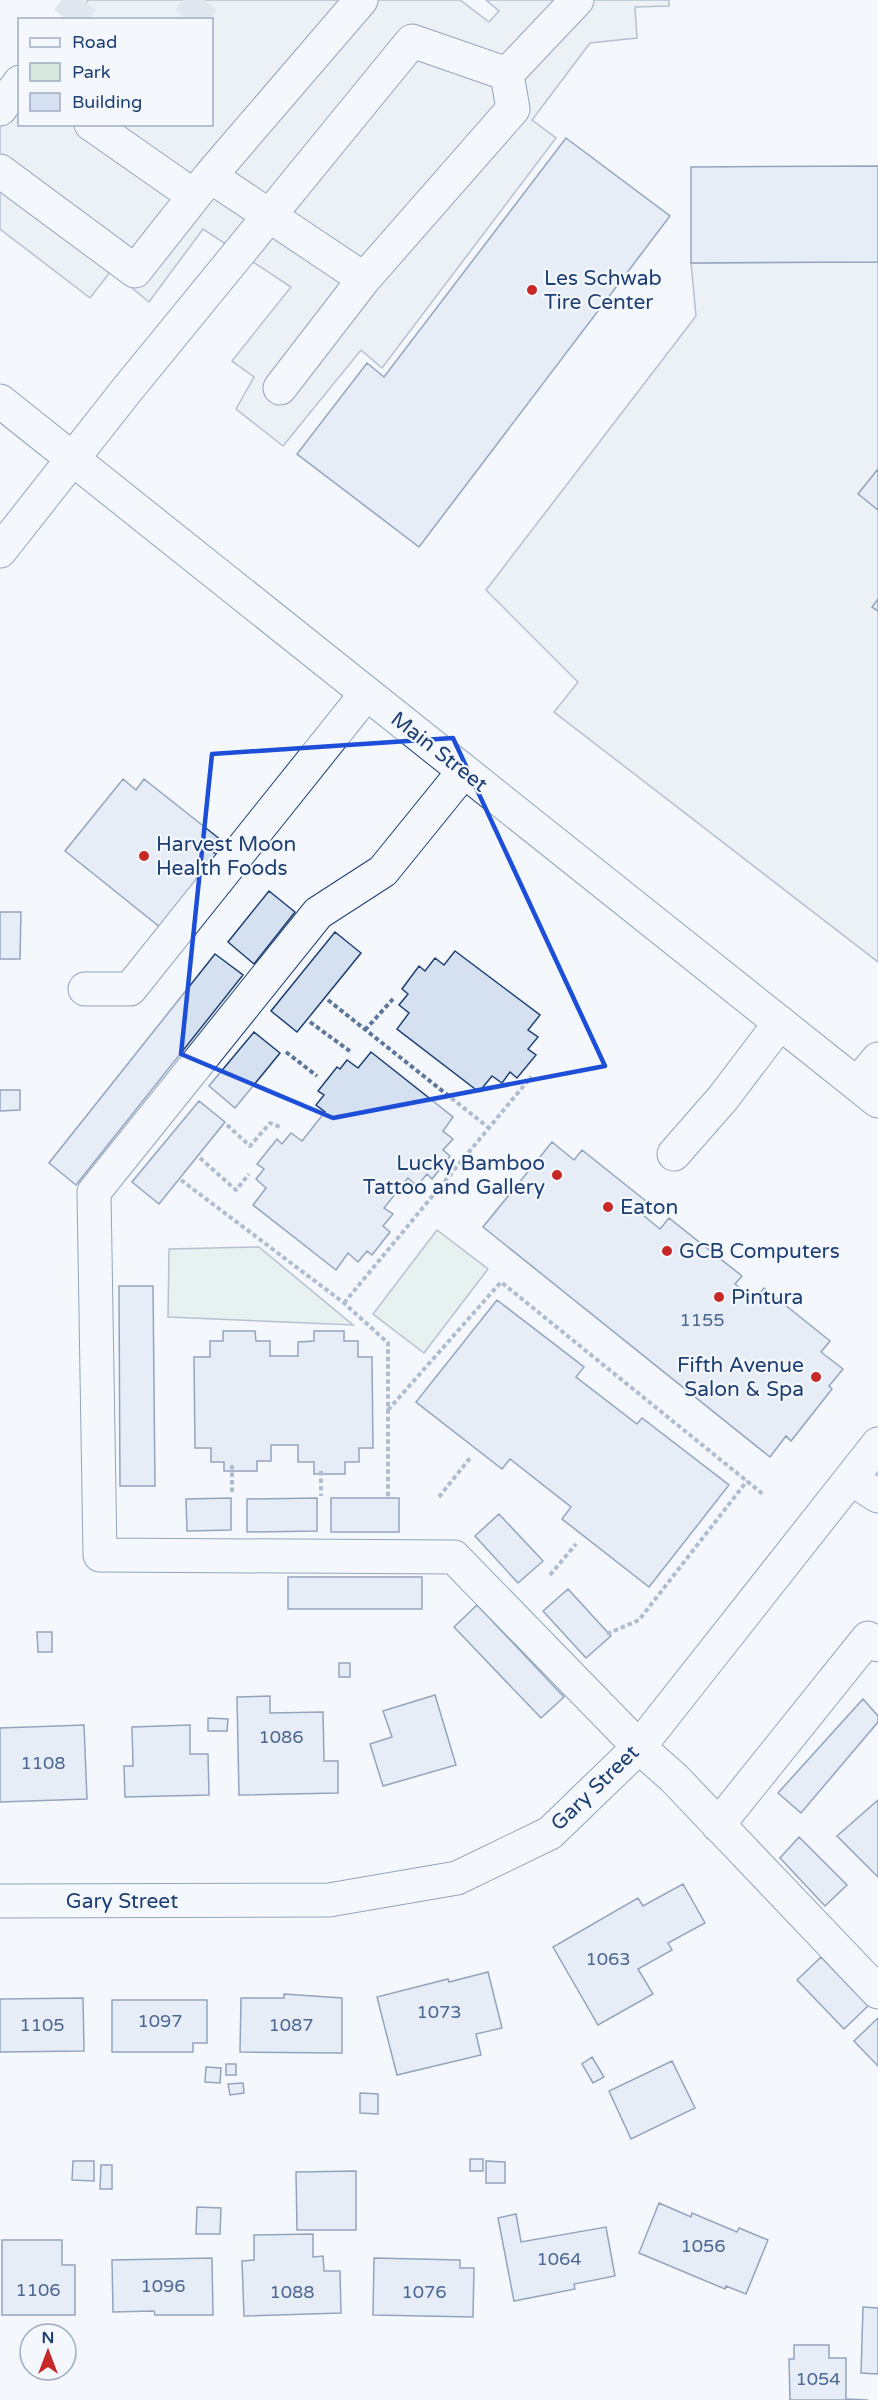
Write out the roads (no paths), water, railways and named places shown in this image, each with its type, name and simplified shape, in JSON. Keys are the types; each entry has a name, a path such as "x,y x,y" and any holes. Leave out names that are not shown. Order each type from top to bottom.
{"main road":[{"path":"0,171 135,271 202,186 361,0"},
{"path":"507,74 578,0"},
{"path":"0,551 267,216 412,41 507,74"},
{"path":"280,388 364,279 513,109 507,74"},
{"path":"99,127 202,186 267,216 364,279"},
{"name":"Main Street","path":"0,401 867,1092"},
{"path":"85,989 130,989 366,694"},
{"path":"464,771 383,871 318,913 94,1192 100,1555 454,1557 639,1747 674,1778 878,1992"},
{"path":"674,1154 723,1098 780,1023"},
{"path":"867,1092 878,1059"},
{"name":"Gary Street","path":"0,1901 329,1900 458,1878 550,1833 639,1747 878,1444"},
{"path":"851,1479 878,1496"},
{"path":"718,1825 868,1638 878,1645"}],"tunnel":[{"path":"69,18 83,0"},
{"path":"190,18 204,0"}],"place":[{"name":"Les Schwab Tire Center","path":"532,290"},
{"name":"Harvest Moon Health Foods","path":"144,856"},
{"name":"Lucky Bamboo Tattoo and Gallery","path":"557,1175"},
{"name":"Eaton","path":"608,1207"},
{"name":"GCB Computers","path":"667,1251"},
{"name":"Pintura","path":"719,1297"},
{"name":"Fifth Avenue Salon & Spa","path":"816,1377"}]}
